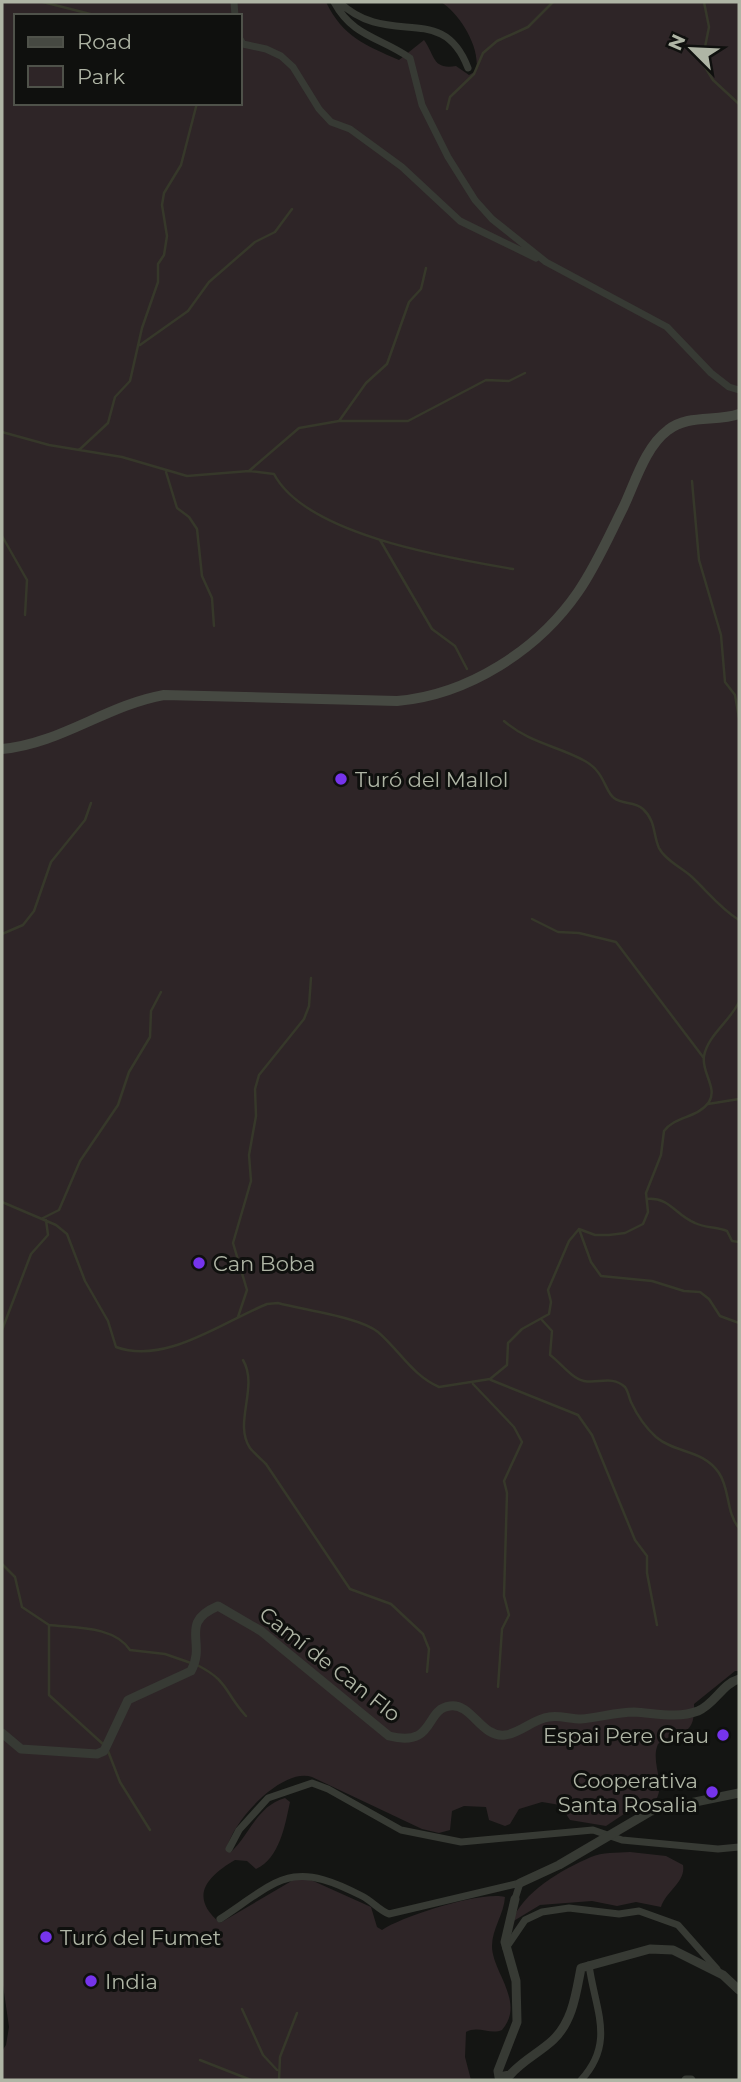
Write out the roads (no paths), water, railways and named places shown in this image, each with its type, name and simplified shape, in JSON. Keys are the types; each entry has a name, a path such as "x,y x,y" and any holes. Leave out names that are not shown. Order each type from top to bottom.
{"main road":[{"path":"2,749 44,740 143,700 164,695 397,701 434,696 470,683 522,649 573,600 589,575 649,454 663,435 687,421 739,414"}],"street":[{"path":"334,2 345,20 357,32 410,58 417,76 422,105 448,158 475,200 505,230 546,262"},
{"path":"340,2 369,18 392,17"},
{"path":"457,36 468,68"},
{"path":"242,42 281,56 293,67 331,122 350,130 402,167 460,221 546,262 667,327 711,373 729,387 739,390"},
{"name":"Camí de Can Flo","path":"2,1733 21,1749 97,1754 104,1751 128,1700 191,1671 197,1654 194,1628 198,1619 218,1606 261,1631 389,1736 401,1739 418,1736 443,1709 450,1706 461,1708 484,1728 498,1735 506,1735 548,1717 578,1719 633,1712 662,1715 691,1713 706,1706 728,1685 739,1679"},
{"path":"229,1849 239,1830 268,1798 312,1783 328,1788 401,1830 461,1842 593,1830 613,1836 718,1849 739,1847"},
{"path":"220,1919 275,1882 297,1875 325,1880 365,1897 384,1912 395,1914 520,1884 613,1836 650,1811 739,1793"},
{"path":"520,1884 506,1926 506,1948 516,1981 517,2022 498,2071 499,2077 506,2078 510,2075 522,2061 554,2039 567,2023 581,1968 650,1949 673,1950 723,1975"},
{"path":"506,1948 525,1920 542,1912 578,1908 619,1914 639,1911 678,1925 702,1956 739,1990"},
{"path":"581,2080 593,2067 602,2041 602,2025 593,1994 589,1965"}],"waterway":[{"path":"43,2 90,14"},
{"path":"447,109 450,97 474,74 483,53 497,41 528,27 553,2"},
{"path":"704,2 709,27 702,62 713,80 739,104"},
{"path":"79,450 108,423 115,397 130,381 142,328 158,282 158,264 164,255 167,236 162,205 164,193 181,165 196,105"},
{"path":"140,345 188,311 209,282 255,242 275,232 292,209"},
{"path":"249,471 299,428 339,421 366,383 387,364 409,302 421,289 426,268"},
{"path":"339,421 408,421 486,380 509,381 525,373"},
{"path":"2,432 49,445 122,457 187,476 249,471 274,474 291,495 316,513 347,528 418,550 513,569"},
{"path":"166,472 177,508 189,517 197,529 202,576 212,598 214,626"},
{"path":"692,481 699,560 721,635 725,682 735,695 739,718"},
{"path":"2,536 27,580 25,615"},
{"path":"380,540 432,629 455,646 467,669"},
{"path":"504,721 534,740 585,761 601,776 614,798 643,809 650,818 662,852 739,920"},
{"path":"2,934 23,925 34,911 51,862 85,820 91,803"},
{"path":"532,919 558,932 579,933 616,942 703,1057"},
{"path":"238,1317 247,1290 233,1243 251,1181 249,1155 256,1116 255,1089 259,1075 304,1019 309,1006 311,978"},
{"path":"43,1218 59,1210 80,1161 118,1105 129,1072 150,1037 151,1011 161,992"},
{"path":"579,1229 595,1235 609,1235 625,1233 643,1224 648,1212 646,1193 661,1155 664,1131 674,1122 699,1111 709,1102 712,1091 704,1062 706,1048 739,1002"},
{"path":"708,1104 739,1099"},
{"path":"647,1199 661,1201 699,1225 727,1231 732,1241 739,1242"},
{"path":"2,1202 56,1225 67,1234 85,1281 108,1321 116,1347 135,1351 174,1346 267,1304 278,1303 345,1318 370,1327 386,1339 421,1376 439,1387 490,1379 507,1365 508,1343 522,1329 549,1314 551,1302 548,1290 569,1241 579,1229"},
{"path":"2,1330 31,1254 48,1235 46,1220"},
{"path":"579,1229 591,1262 601,1276 652,1281 684,1291 700,1292 709,1299 720,1316 739,1323"},
{"path":"542,1320 552,1331 550,1355 570,1373 584,1381 620,1383 626,1389 642,1421 656,1437 713,1465 725,1486 732,1515 739,1528"},
{"path":"243,1360 248,1382 244,1428 250,1448 266,1464 350,1589 391,1604 423,1634 429,1649 427,1672"},
{"path":"491,1380 578,1415 592,1435 635,1540 647,1556 647,1573 657,1625"},
{"path":"473,1384 514,1427 522,1442 504,1481 507,1493 504,1596 509,1615 502,1629 498,1687"},
{"path":"2,1564 15,1577 22,1607 49,1625 49,1695 104,1745"},
{"path":"49,1625 104,1632 123,1642 130,1650 165,1654 191,1663"},
{"path":"197,1665 221,1682 246,1716"},
{"path":"108,1751 120,1782 150,1830"},
{"path":"242,2009 263,2055 277,2070"},
{"path":"279,2080 280,2057 297,2013"},
{"path":"200,2060 251,2080"}],"place":[{"name":"Turó del Mallol","path":"341,779"},
{"name":"Can Boba","path":"199,1263"},
{"name":"Espai Pere Grau","path":"723,1735"},
{"name":"Cooperativa Santa Rosalia","path":"712,1792"},
{"name":"Turó del Fumet","path":"46,1937"},
{"name":"India","path":"91,1981"}]}
